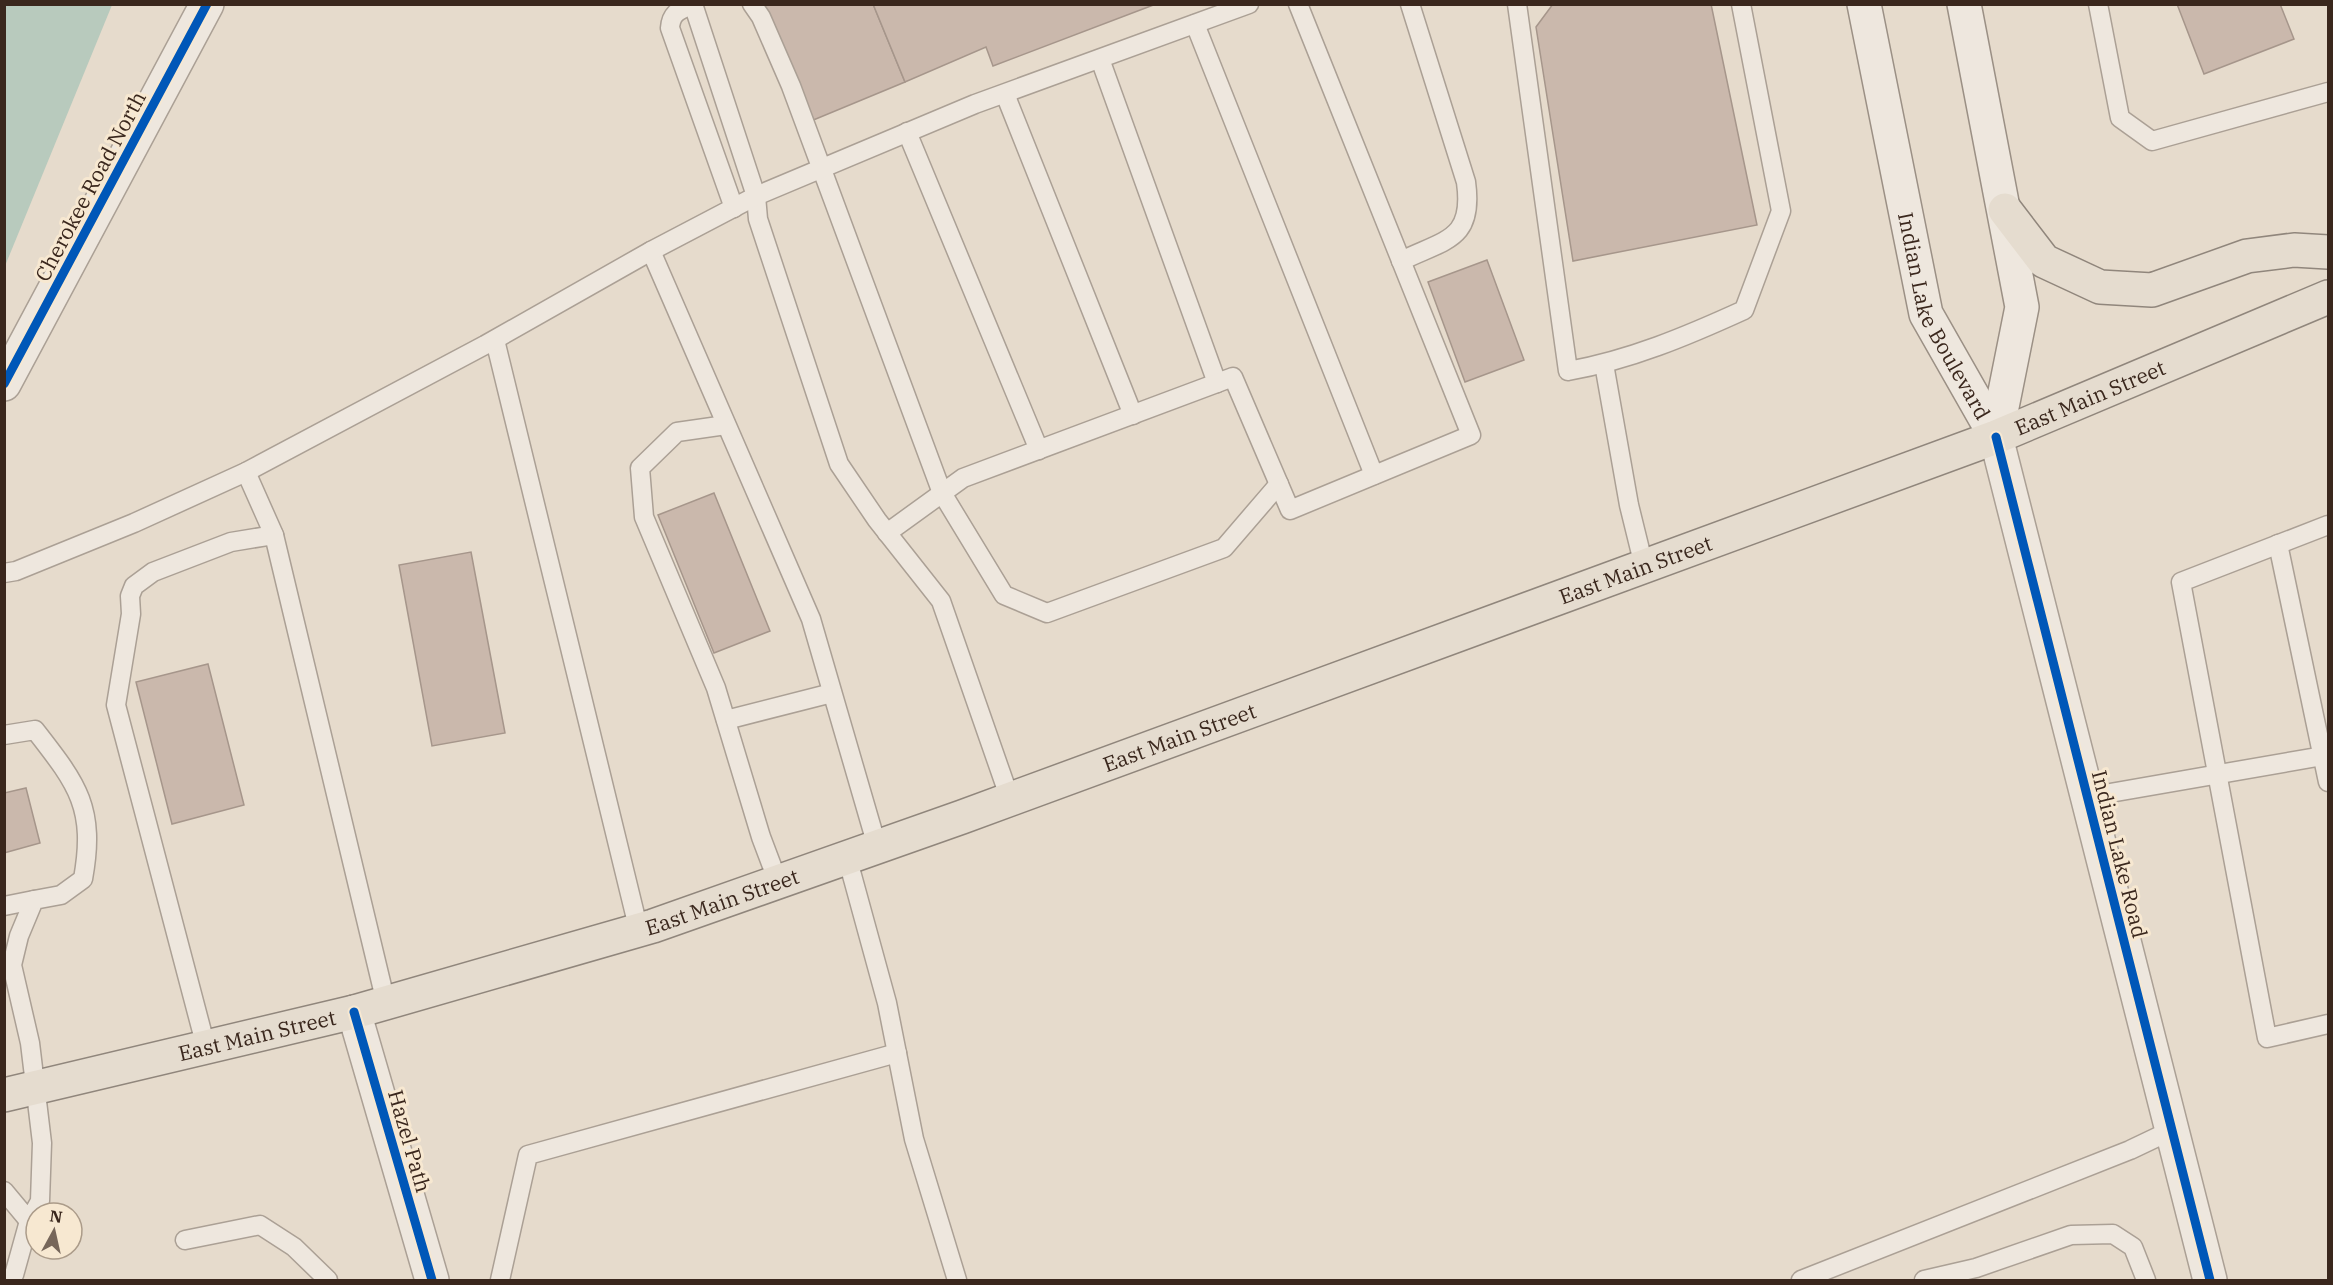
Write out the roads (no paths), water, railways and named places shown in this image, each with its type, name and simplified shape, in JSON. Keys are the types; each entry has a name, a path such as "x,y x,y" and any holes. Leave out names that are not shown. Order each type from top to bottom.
{"main road":[{"path":"2004,210 2044,261 2100,287 2152,290 2247,256 2294,250 2328,252"},
{"name":"East Main Street","path":"4,1095 354,1012 639,931 1010,799 1996,437 2328,297"}],"street":[{"name":"Cherokee Road North","path":"4,384 207,4"},
{"name":"Indian Lake Boulevard","path":"1864,4 1926,314 1996,437"},
{"name":"Indian Lake Boulevard","path":"1964,4 2022,307 1996,437"},
{"name":"Indian Lake Road","path":"1996,437 2210,1281"},
{"name":"Hazel Path","path":"354,1012 432,1281"}],"lane":[{"path":"735,208 670,28 675,12 693,4 756,196 758,219 839,464 887,533 941,601 1010,799"},
{"path":"752,4 761,17 791,86 942,493 1004,595 1047,613 1224,548 1279,484"},
{"path":"4,573 16,571 134,523 246,472 495,340 651,251 756,196 822,166 907,132 1249,4"},
{"path":"887,533 963,478 1233,377 1290,510 1471,435 1299,4"},
{"path":"1401,261 1458,233 1466,221 1469,203 1466,182 1410,4"},
{"path":"1517,4 1568,371 1604,364 1685,337 1744,310 1780,211 1741,4"},
{"path":"2098,4 2120,117 2152,141 2328,92"},
{"path":"1195,24 1374,475"},
{"path":"1100,59 1217,383"},
{"path":"1005,94 1133,415"},
{"path":"907,132 1039,450"},
{"path":"651,251 811,618 877,846"},
{"path":"495,340 639,931"},
{"path":"1604,364 1629,505 1644,566"},
{"path":"726,425 677,432 640,468 644,517 716,688 761,837 778,882"},
{"path":"246,472 274,535 386,1003"},
{"path":"2328,525 2181,582 2267,1038 2328,1024"},
{"path":"206,1047 116,705 131,614 130,596 134,586 153,572 231,542 274,535"},
{"path":"2278,544 2328,782"},
{"path":"726,720 832,693"},
{"path":"4,735 35,730 68,772 84,806 88,853 83,879 61,895 4,906"},
{"path":"2087,797 2323,756"},
{"path":"847,857 887,1003 914,1139 957,1281"},
{"path":"34,900 8,962 37,1088 42,1143 40,1201"},
{"path":"500,1281 528,1155 897,1053"},
{"path":"1801,1281 2130,1150 2172,1130"},
{"path":"4,1191 24,1215"},
{"path":"185,1240 260,1225 294,1247 328,1281"},
{"path":"1924,1281 1976,1268 2071,1235 2113,1234 2133,1247 2146,1281"},
{"path":"6,1281 14,1275 24,1239"}]}
